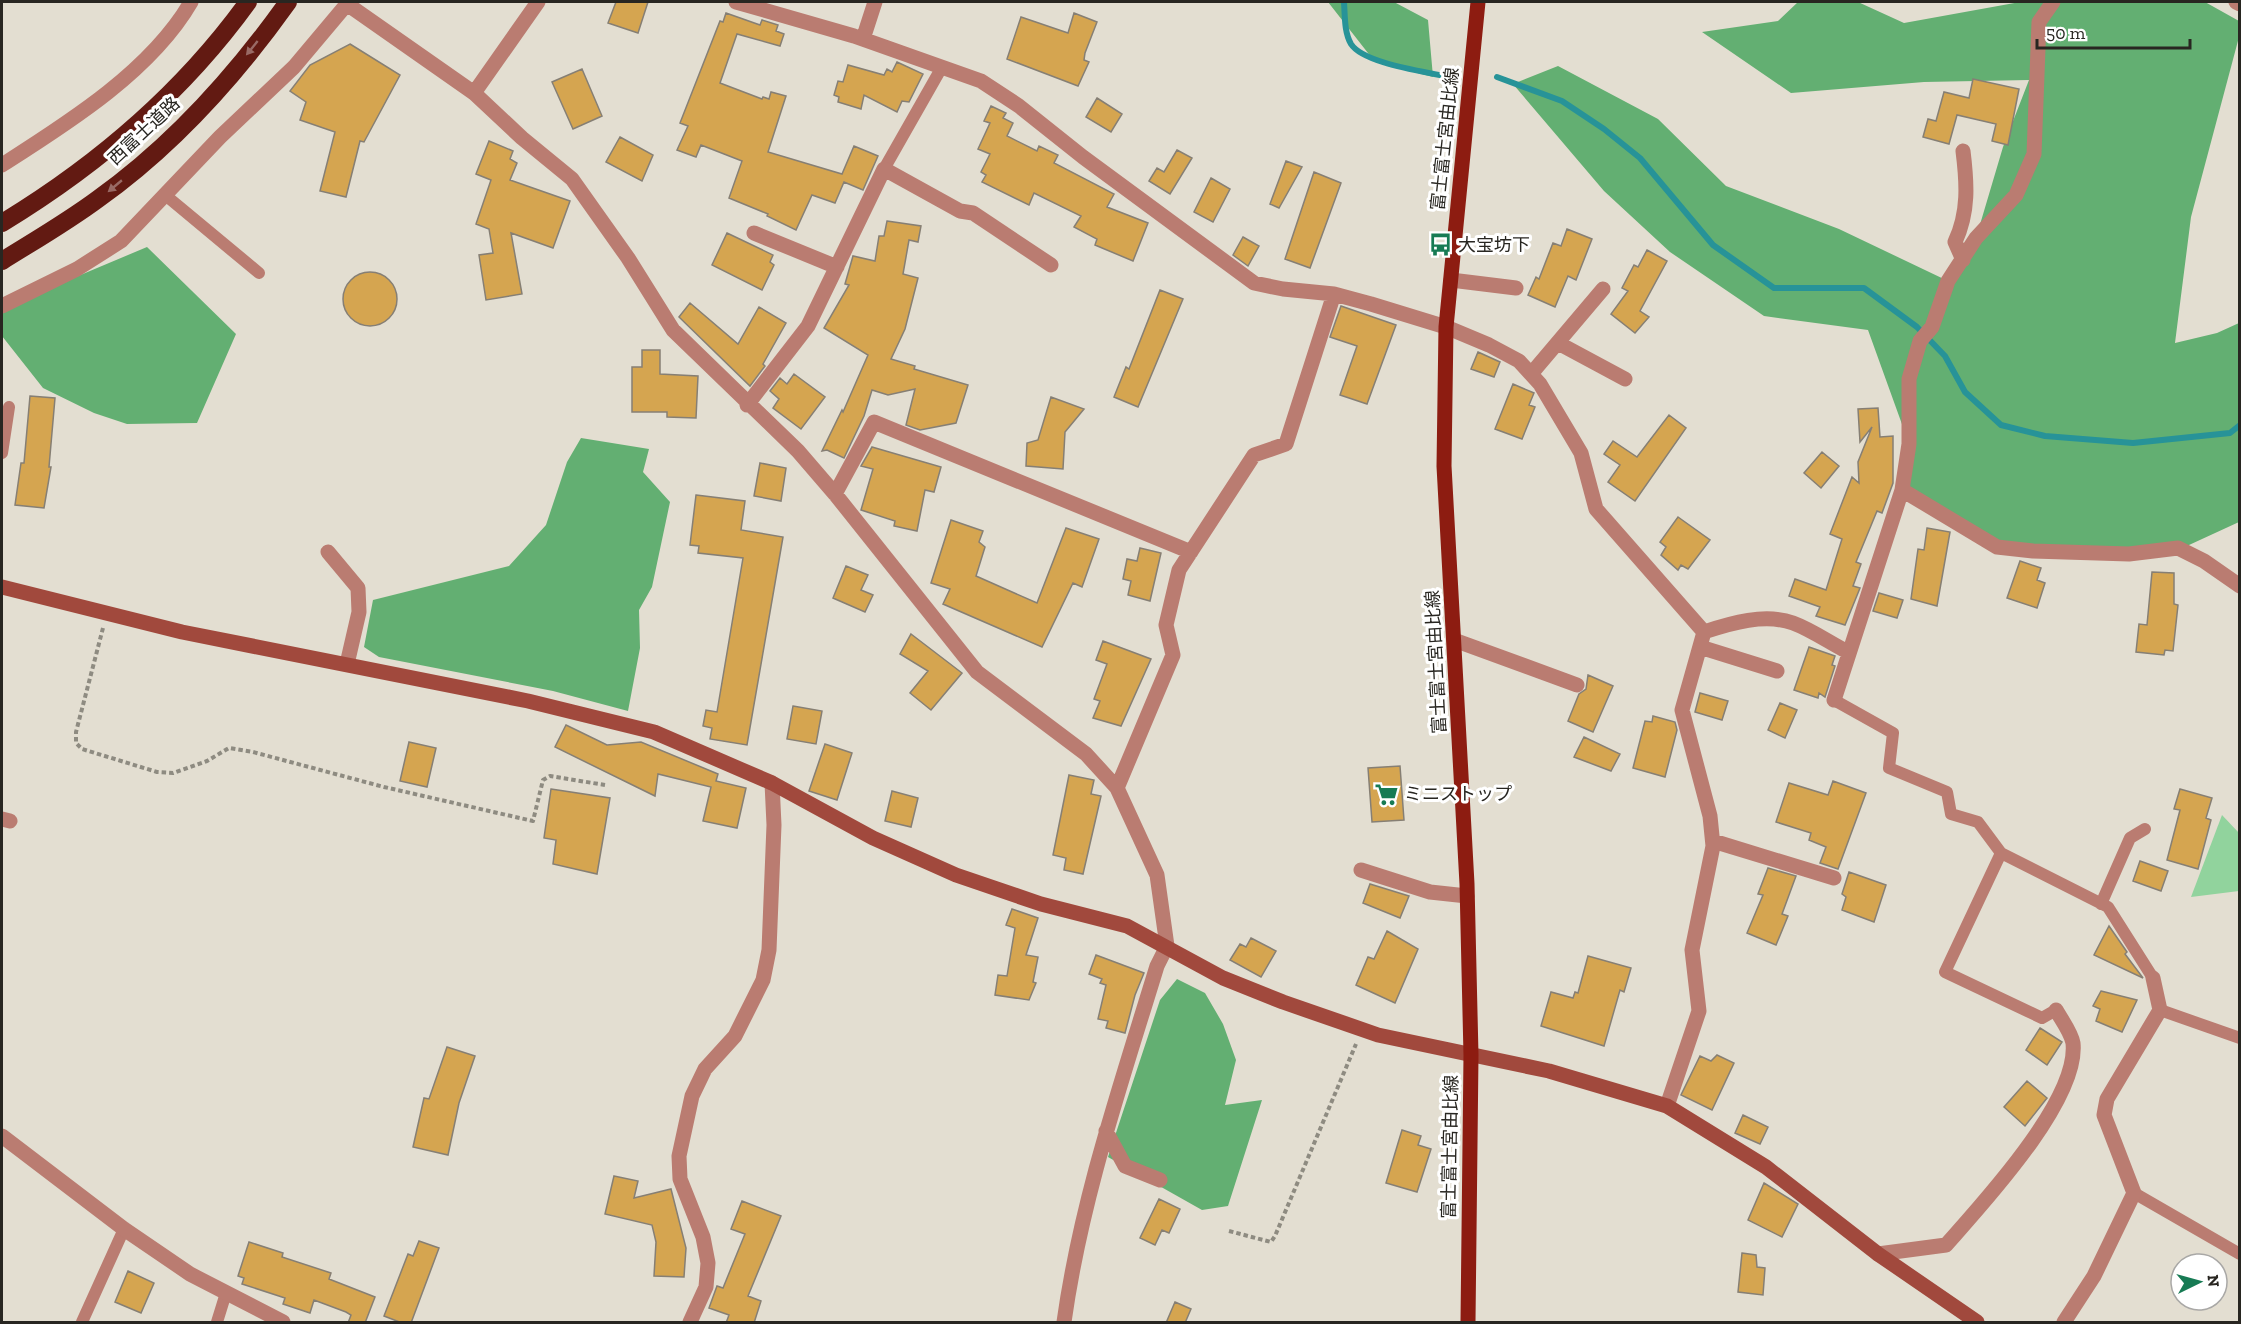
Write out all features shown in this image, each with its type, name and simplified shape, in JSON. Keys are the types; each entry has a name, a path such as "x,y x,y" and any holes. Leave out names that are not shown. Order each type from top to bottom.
{"highway":[{"name":"西富士道路","path":"2,223 80,171 122,137 198,63 248,2"},
{"name":"西富士道路","path":"2,261 100,198 144,161 224,83 288,2"}],"main road":[{"name":"富士富士宮由比線","path":"1468,1323 1471,1055 1467,896 1444,466 1446,327 1478,2"}],"street":[{"path":"2,165 118,86 156,47 192,2"},
{"path":"474,93 538,2"},
{"path":"736,2 863,39 981,81 1019,106 1083,157 1254,283 1283,289 1334,294 1446,327 1489,345 1519,361 1540,384 1581,453 1596,509 1702,640 1777,671"},
{"path":"863,39 875,2"},
{"path":"1834,699 1902,490 1909,444 1909,379 1920,341 1932,327 1948,281 1976,238 2016,195 2034,154 2039,22 2054,2"},
{"path":"2,306 77,268 120,241 220,136 294,67 347,4 474,93 522,138 572,179 628,258 674,330 747,405 798,452 835,494 977,672 1086,754 1117,788 1157,875 1167,946 1157,966 1106,1131 1072,1264 1064,1323"},
{"path":"1963,151 1968,190 1961,229 1955,242 1963,260"},
{"path":"747,405 808,326 884,169 960,211 973,213 1051,265"},
{"path":"754,233 837,267"},
{"path":"1451,280 1516,288"},
{"path":"1531,374 1603,289"},
{"path":"1117,788 1173,655 1166,625 1179,570 1254,455 1286,444 1334,294"},
{"path":"1558,343 1625,379"},
{"path":"835,494 874,422 1191,552"},
{"path":"1902,490 1997,547 2033,551 2129,554 2178,548 2204,561 2240,586"},
{"path":"328,552 358,588 359,612 347,664"},
{"path":"2,587 106,615 528,701 654,732 772,783 873,838 956,875 1041,904 1127,926 1223,978 1362,1029 1549,1071 1667,1106 1766,1167 1878,1254 1977,1323"},
{"path":"1667,1106 1699,1011 1692,950 1713,841 1710,816 1682,710 1702,640 1733,622 1761,620 1792,622 1848,652"},
{"path":"1454,640 1577,685"},
{"path":"690,1323 706,1287 708,1263 703,1236 680,1179 679,1156 692,1096 705,1069 735,1035 763,980 769,950 774,825 772,783"},
{"path":"1713,841 1834,878"},
{"path":"1361,870 1430,892 1467,896"},
{"path":"2064,1323 2094,1276 2134,1193 2104,1115 2107,1099 2160,1010 2153,978"},
{"path":"1878,1254 1946,1245 2009,1173 2060,1096 2071,1068 2073,1041 2056,1010"},
{"path":"1106,1131 1125,1166 1160,1180"},
{"path":"2,1136 124,1229 190,1274 283,1323"}],"lane":[{"path":"884,169 942,67"},
{"path":"164,194 259,273"},
{"path":"2,453 9,407"},
{"path":"1834,699 1893,733 1889,768 1947,792 1951,814 1978,822 2001,853 2108,907 2153,978"},
{"path":"2101,904 2130,838 2145,829"},
{"path":"2001,853 1945,972 2042,1018 2056,1010"},
{"path":"2160,1010 2240,1038"},
{"path":"2134,1193 2240,1254"},
{"path":"82,1323 124,1229"},
{"path":"218,1323 226,1293"}],"path":[{"path":"106,615 76,732 76,743 82,749 157,772 173,772 207,761 229,748 533,821 543,780 550,776 605,785"},
{"path":"1229,1231 1271,1242 1275,1236 1362,1029"}],"green space":[{"path":"1328,2 1394,2 1428,20 1433,77 1375,62"},
{"path":"1798,2 1858,2 1904,23 2020,2 2205,2 2239,21 2239,37 2191,217 2175,343 2217,333 2239,323 2239,522 2176,551 2010,548 1909,492 1912,452 1868,330 1764,316 1670,252 1604,191 1513,84 1558,66 1658,119 1726,186 1839,229 1948,281 1976,238 2003,147 2029,80 1924,82 1791,93 1702,32 1778,21"},
{"path":"147,247 236,334 197,423 127,424 94,413 43,388 2,336 2,308"},
{"path":"581,438 649,449 643,472 670,502 652,587 639,610 640,648 628,711 553,691 379,657 364,647 373,600 509,566 546,525 567,462"},
{"path":"2222,815 2239,833 2239,891 2191,897"},
{"path":"1177,979 1205,993 1223,1024 1236,1060 1225,1105 1262,1100 1228,1206 1202,1210 1108,1157 1160,1000"}],"building":[{"path":"616,2 648,2 638,33 608,23"},
{"path":"726,13 760,25 762,20 778,25 776,31 784,34 780,46 737,34 720,83 762,99 763,97 769,99 771,92 786,96 768,152 842,174 854,146 878,156 863,190 844,182 835,203 812,195 796,230 767,216 768,214 729,198 742,161 701,145 696,157 677,150 688,126 680,123 720,21 723,22"},
{"path":"1074,13 1097,22 1085,53 1084,60 1089,62 1078,86 1007,59 1021,17 1068,33"},
{"path":"350,44 400,75 364,142 360,141 346,197 320,191 335,132 300,120 306,102 290,91 310,65"},
{"path":"897,62 923,74 909,102 902,101 897,112 864,95 861,109 838,102 839,97 834,95 838,81 843,82 848,65 884,75 887,69 892,72"},
{"path":"582,69 602,116 573,129 552,82"},
{"path":"1973,79 2019,89 2008,145 1992,141 1996,124 1957,115 1949,144 1923,137 1928,119 1936,121 1944,92 1969,98"},
{"path":"1097,98 1122,114 1111,132 1086,117"},
{"path":"991,106 1006,113 1003,118 1013,123 1007,136 1037,151 1039,146 1058,155 1054,163 1114,194 1107,207 1148,223 1133,261 1095,245 1097,239 1074,227 1081,216 1034,193 1029,205 982,182 986,175 981,172 990,154 978,149 990,123 984,121"},
{"path":"620,137 653,155 642,181 606,162"},
{"path":"489,141 513,151 510,159 517,163 510,180 570,201 553,248 511,233 522,294 486,300 479,255 493,253 489,229 476,224 491,180 476,174"},
{"path":"1177,150 1192,158 1170,194 1149,181 1157,168 1164,172"},
{"path":"1286,161 1302,167 1279,208 1270,204"},
{"path":"1314,172 1341,183 1310,268 1285,259"},
{"path":"1211,178 1230,189 1213,222 1194,212"},
{"path":"887,221 921,226 918,242 909,240 903,274 918,278 905,329 891,359 915,366 914,369 968,385 956,423 920,430 906,425 915,389 888,395 872,390 864,416 844,458 827,450 822,451 842,410 843,412 868,355 824,328 849,285 845,284 853,256 875,261 879,236 884,236"},
{"path":"1567,229 1592,239 1576,280 1568,276 1555,307 1528,295 1536,277 1539,279 1553,243 1561,246"},
{"path":"727,233 773,255 770,262 774,265 762,290 712,265"},
{"path":"1243,237 1259,246 1248,266 1233,255"},
{"path":"1647,250 1667,261 1640,311 1649,317 1635,333 1611,314 1628,291 1622,288 1634,265 1638,267"},
{"path":"365,272 375,272 385,276 393,284 397,299 393,314 385,322 375,326 365,326 355,322 347,314 343,304 343,294 347,284 355,276"},
{"path":"1160,290 1183,299 1138,407 1114,397 1126,367 1129,369"},
{"path":"690,303 738,344 759,307 786,323 763,364 765,366 750,386 679,317"},
{"path":"1341,306 1396,325 1367,404 1340,395 1357,346 1330,337"},
{"path":"642,350 660,350 660,374 698,376 696,418 667,417 667,412 632,412 632,367 642,367"},
{"path":"1478,352 1500,362 1494,377 1471,369"},
{"path":"794,374 825,397 801,429 773,408 779,399 770,391 780,378 787,384"},
{"path":"1513,384 1534,393 1529,405 1535,407 1522,439 1495,429"},
{"path":"30,396 55,398 49,467 51,467 44,508 15,505 21,463 24,463"},
{"path":"1051,397 1084,409 1065,432 1063,469 1026,466 1027,443 1038,440"},
{"path":"1878,408 1880,437 1893,436 1893,483 1882,513 1877,511 1856,562 1861,564 1853,586 1860,588 1845,625 1816,616 1820,607 1789,596 1795,579 1826,590 1842,539 1830,534 1852,477 1859,483 1858,462 1872,427 1860,442 1858,409"},
{"path":"1669,415 1686,428 1635,501 1608,482 1620,465 1604,454 1613,441 1637,457"},
{"path":"872,447 941,467 934,492 925,490 917,531 894,526 895,521 861,510 873,469 861,466"},
{"path":"1822,452 1839,466 1821,488 1804,473"},
{"path":"760,463 786,468 781,501 754,496"},
{"path":"696,495 745,501 741,530 783,537 747,745 710,739 712,728 703,726 706,710 717,712 743,558 698,553 699,546 690,545"},
{"path":"1678,517 1710,540 1688,569 1681,565 1678,570 1661,555 1666,547 1660,542"},
{"path":"951,520 983,531 979,542 985,547 976,576 1037,603 1066,528 1099,539 1082,587 1073,583 1042,647 943,604 950,589 931,583"},
{"path":"1927,528 1950,532 1937,606 1911,599 1918,549 1924,550"},
{"path":"1140,548 1161,553 1150,601 1128,595 1131,581 1123,579 1127,559 1137,561"},
{"path":"2020,561 2041,568 2037,580 2045,583 2037,608 2007,598"},
{"path":"846,566 868,575 861,590 873,595 865,612 833,598"},
{"path":"2152,572 2174,573 2174,604 2178,605 2173,651 2165,650 2164,655 2136,652 2139,624 2147,625"},
{"path":"1879,593 1903,600 1897,618 1873,611"},
{"path":"911,634 962,673 931,710 910,693 928,671 900,654"},
{"path":"1103,641 1151,659 1121,726 1093,718 1100,701 1094,699 1107,664 1096,660"},
{"path":"1809,647 1835,656 1832,665 1835,666 1825,697 1819,693 1818,698 1794,690"},
{"path":"1588,675 1613,686 1593,732 1568,721 1579,694 1586,689"},
{"path":"1700,693 1728,701 1722,720 1695,712"},
{"path":"1780,703 1797,710 1785,738 1768,730"},
{"path":"793,706 822,711 816,744 787,739"},
{"path":"1653,716 1675,722 1677,730 1665,777 1633,768 1645,721 1652,722"},
{"path":"566,725 607,745 641,742 718,774 716,781 746,788 737,828 703,821 711,787 658,774 655,796 555,747"},
{"path":"1584,737 1620,754 1611,771 1574,757"},
{"path":"409,742 436,748 427,787 400,781"},
{"path":"825,744 852,753 837,800 809,791"},
{"name":"ミニストップ","path":"1400,766 1404,820 1372,822 1368,768"},
{"path":"1069,775 1094,780 1091,794 1101,796 1083,874 1064,870 1066,858 1053,855"},
{"path":"1833,781 1866,793 1838,869 1820,863 1826,847 1809,840 1811,833 1776,822 1789,783 1828,795"},
{"path":"551,789 610,798 597,874 553,864 556,840 544,838"},
{"path":"2180,789 2212,798 2206,818 2211,820 2198,869 2167,860 2180,810 2174,809"},
{"path":"892,791 918,798 911,827 885,821"},
{"path":"2140,861 2168,871 2161,891 2133,881"},
{"path":"1768,868 1796,876 1782,914 1788,916 1776,945 1747,933 1763,895 1758,894"},
{"path":"1849,872 1886,885 1874,922 1842,910 1846,897 1842,894"},
{"path":"1370,884 1409,896 1400,918 1363,903"},
{"path":"1012,909 1038,918 1026,955 1038,957 1033,982 1036,983 1029,1000 995,995 998,975 1007,976 1015,928 1006,925"},
{"path":"2109,926 2127,952 2125,954 2143,978 2094,955"},
{"path":"1387,931 1418,949 1395,1003 1356,985 1368,957 1374,959"},
{"path":"1251,938 1276,951 1261,977 1230,960 1240,944 1246,947"},
{"path":"1096,955 1144,973 1135,995 1125,1033 1106,1028 1108,1021 1098,1019 1106,985 1100,983 1102,979 1089,974"},
{"path":"1588,956 1631,968 1624,992 1620,990 1604,1046 1541,1026 1551,992 1573,998 1575,992 1578,993"},
{"path":"2101,991 2137,1000 2122,1032 2096,1021 2100,1009 2093,1006"},
{"path":"2040,1028 2062,1042 2047,1065 2026,1050"},
{"path":"447,1047 475,1056 459,1103 448,1155 413,1147 424,1098 429,1099"},
{"path":"1717,1055 1734,1063 1712,1110 1681,1095 1700,1056 1711,1061"},
{"path":"2027,1081 2047,1098 2025,1126 2004,1107"},
{"path":"1743,1115 1768,1127 1760,1144 1735,1133"},
{"path":"1402,1130 1421,1136 1418,1145 1431,1149 1417,1192 1386,1183"},
{"path":"614,1176 638,1181 634,1198 671,1189 686,1248 684,1277 654,1276 656,1242 652,1225 605,1214"},
{"path":"1764,1183 1798,1204 1782,1237 1748,1220"},
{"path":"1159,1199 1180,1209 1169,1233 1162,1230 1155,1245 1140,1238"},
{"path":"742,1201 781,1216 748,1296 761,1301 754,1323 726,1323 729,1315 709,1308 717,1286 723,1288 745,1234 731,1229"},
{"path":"419,1241 439,1248 411,1323 402,1323 384,1316 408,1254 413,1256"},
{"path":"249,1242 283,1253 282,1257 331,1273 329,1279 375,1297 365,1323 348,1323 351,1315 314,1300 310,1313 283,1304 285,1298 242,1284 244,1278 238,1276"},
{"path":"1742,1253 1756,1255 1757,1267 1765,1268 1763,1295 1738,1292"},
{"path":"128,1271 154,1283 141,1313 115,1302"},
{"path":"1175,1302 1191,1309 1185,1323 1166,1323"}],"waterway":[{"path":"1344,2 1347,34 1351,44 1358,51 1380,61 1444,76"},
{"path":"1497,77 1562,101 1604,129 1640,158 1713,245 1774,288 1864,288 1917,327 1945,356 1965,392 2001,425 2045,436 2133,443 2230,433 2240,425"}],"place":[{"name":"大宝坊下","path":"1440,245"},
{"name":"ミニストップ","path":"1386,794"}]}
